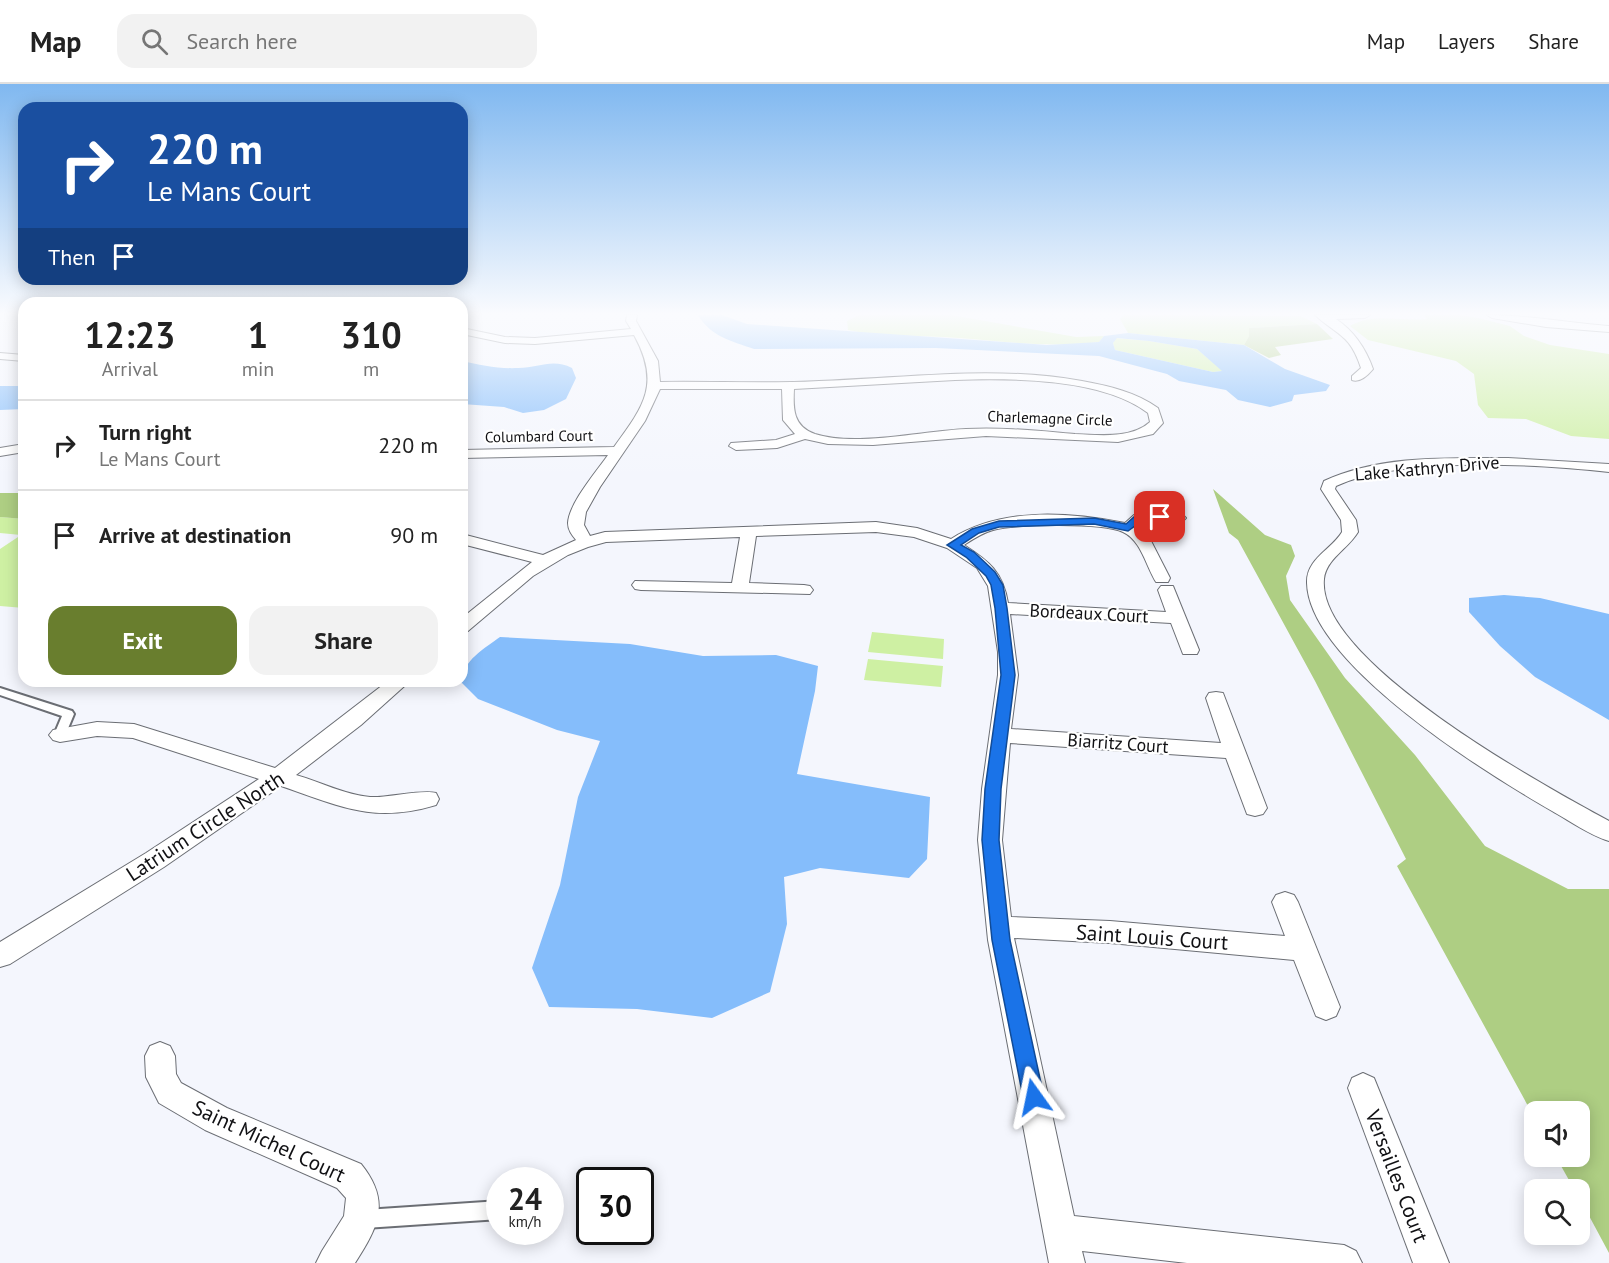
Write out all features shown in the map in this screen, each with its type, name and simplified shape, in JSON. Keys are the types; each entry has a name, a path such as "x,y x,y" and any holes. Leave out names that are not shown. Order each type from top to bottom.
{"street":[{"path":"586,541 579,533 576,524 577,515 591,488 642,417 655,386 654,370"},
{"path":"1356,378 1366,370"},
{"name":"Charlemagne Circle","path":"655,386 788,386 947,376 1039,378 1085,384 1126,395 1146,404 1157,417 1157,423 1152,429 1144,433 1116,438 986,432 851,442 819,439 806,435 777,444 736,446"},
{"path":"788,386 788,415 791,424 806,435"},
{"path":"0,452 18,449"},
{"name":"Columbard Court","path":"468,454 616,451"},
{"name":"Lake Kathryn Drive","path":"1609,468 1529,461 1441,463 1353,473 1334,480 1329,484 1328,489 1349,521 1351,530 1347,538 1324,558 1317,569 1314,581 1317,595 1333,628 1355,655 1407,704 1480,758 1609,832"},
{"path":"953,545 986,527 1012,522 1094,521 1128,528 1139,518 1178,518"},
{"path":"468,622 543,560 586,541 625,535 876,527 917,533 953,545 970,554 991,575 997,585 1001,608 1008,675 993,789 990,840 1000,927 1064,1248 1344,1263"},
{"name":"Bordeaux Court","path":"1128,528 1142,539 1164,584 1190,650"},
{"path":"740,588 749,530"},
{"path":"468,541 543,560"},
{"path":"641,585 804,590"},
{"name":"Bordeaux Court","path":"1001,608 1178,618"},
{"name":"Latrium Circle North","path":"0,956 183,843 279,778 337,735 393,687"},
{"path":"1216,699 1255,808"},
{"path":"60,735 96,729 134,731 279,778 372,805 405,805 428,799"},
{"name":"Biarritz Court","path":"1001,735 1234,751"},
{"path":"1285,902 1326,1007"},
{"name":"Saint Louis Court","path":"1000,927 1110,932 1303,949"},
{"name":"Saint Michel Court","path":"160,1056 161,1077 170,1093 216,1119 349,1176 361,1191 363,1208 352,1237 334,1263"},
{"name":"Versailles Court","path":"1363,1088 1431,1263"}],"lane":[{"path":"0,691 68,714 60,735"},
{"path":"359,1220 486,1211"}],"green space":[{"path":"1204,370 1223,371 1213,372"},
{"path":"1468,370 1609,370 1609,439 1571,436 1526,419 1488,418 1478,405 1474,374"},
{"path":"1213,489 1265,535 1291,545 1295,556 1286,576 1290,600 1345,678 1415,755 1485,846 1568,889 1609,889 1609,1253 1590,1218 1590,1179 1568,1179 1562,1167 1590,1167 1590,1101 1525,1101 1397,866 1406,859 1315,681 1238,540 1229,533"},
{"path":"0,493 18,493 18,518 0,517"},
{"path":"0,517 18,518 18,535 0,533"},
{"path":"18,537 18,608 0,606 0,549"},
{"path":"872,632 944,639 943,659 868,652"},
{"path":"868,659 943,666 941,687 864,680"}],"water":[{"path":"468,370 573,370 576,378 566,399 544,410 523,413 504,407 468,404"},
{"path":"1152,370 1213,372 1288,370 1330,385 1326,391 1294,395 1292,401 1270,407 1238,400 1226,390 1179,381 1167,374"},
{"path":"0,386 18,386 18,409 0,410"},
{"path":"1504,595 1540,598 1609,614 1609,720 1535,677 1500,646 1469,612 1469,598"},
{"path":"500,637 630,644 703,656 776,655 818,666 815,691 797,774 930,797 927,859 909,878 820,868 784,877 787,924 770,992 712,1018 637,1009 549,1007 532,968 560,885 578,797 600,741 557,730 478,699 466,687 468,687 468,664 481,650"}],"route":[{"path":"1034,1097 1001,940 990,840 993,789 1008,675 1001,608 997,585 983,564 953,545 975,531 1012,522 1094,521 1128,528 1139,518 1160,517"}]}
